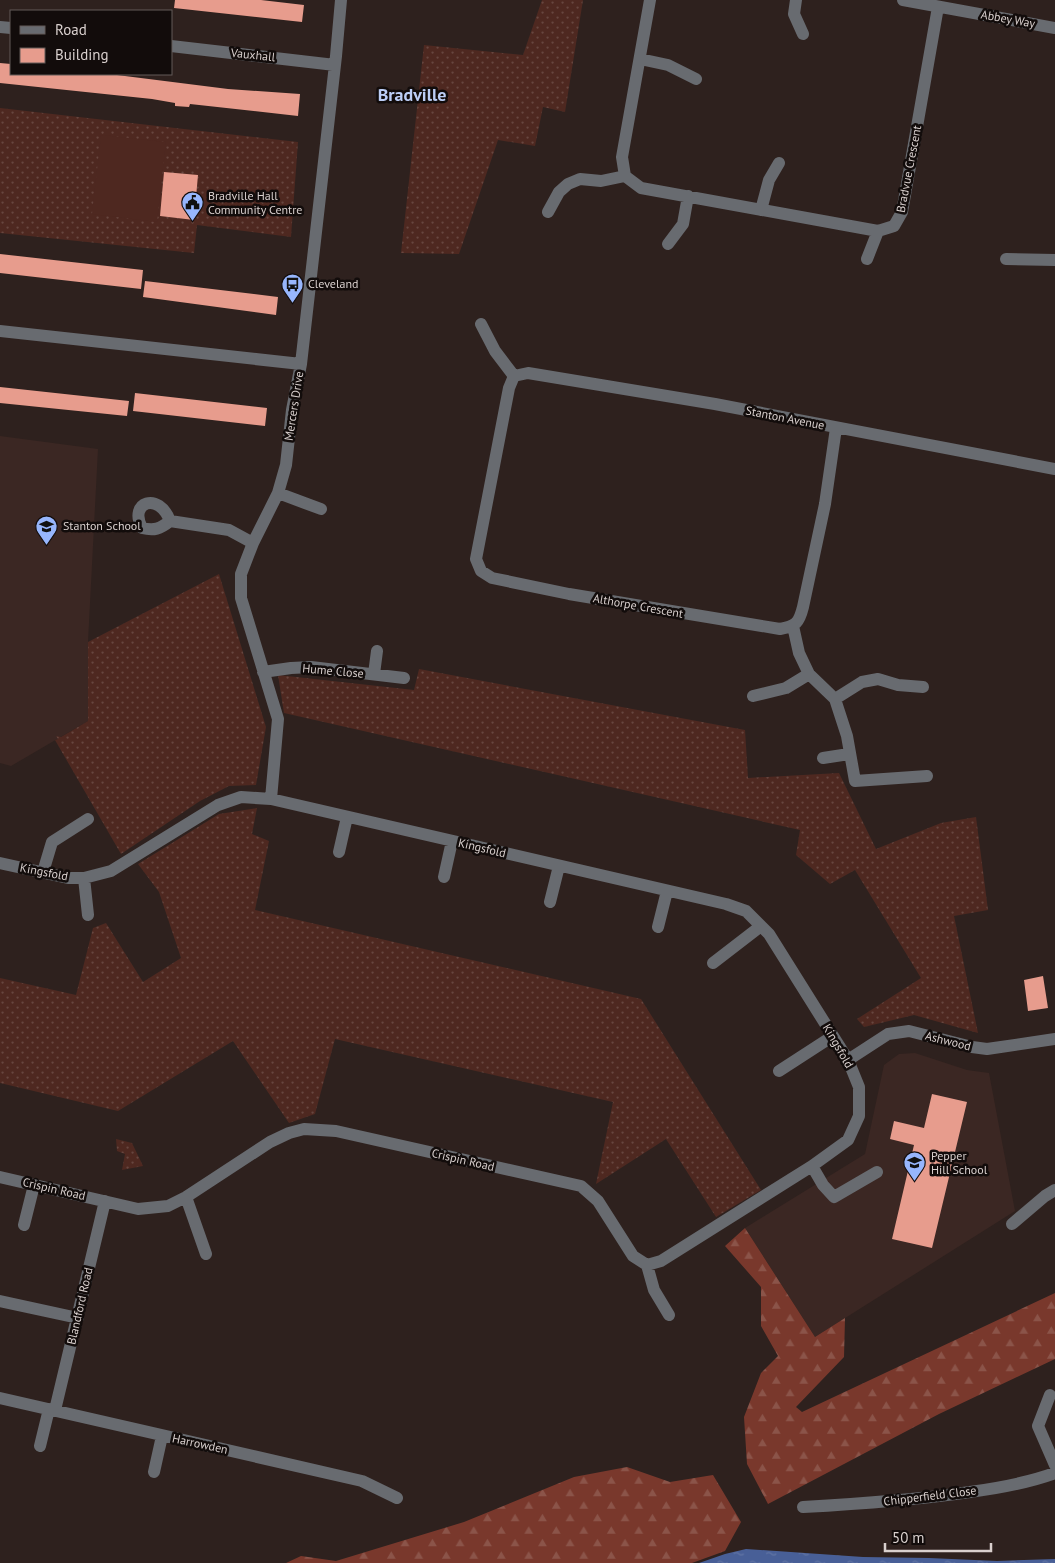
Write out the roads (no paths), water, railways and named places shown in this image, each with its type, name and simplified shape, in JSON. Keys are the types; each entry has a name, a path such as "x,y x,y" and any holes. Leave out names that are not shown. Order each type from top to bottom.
{"street":[{"name":"Mercers Drive","path":"271,799 278,719 241,598 242,574 253,542 278,494 286,465 292,410 301,364 341,0"},
{"path":"650,0 622,157 625,176 642,188 878,231 867,259"},
{"path":"796,0 794,14 803,34"},
{"name":"Abbey Way","path":"903,0 1055,28"},
{"name":"Bradvue Crescent","path":"878,231 894,226 902,212 938,6"},
{"name":"Vauxhall","path":"172,46 335,65"},
{"path":"640,59 668,65 696,79"},
{"path":"762,210 769,180 779,163"},
{"path":"548,212 559,192 568,184 580,179 601,181 625,176"},
{"path":"668,244 683,224 688,196"},
{"path":"1006,259 1055,260"},
{"path":"481,324 495,350 514,376"},
{"path":"0,331 301,364"},
{"name":"Stanton Avenue","path":"514,376 528,373 715,404 1055,469"},
{"name":"Althorpe Crescent","path":"514,376 509,388 476,559 481,571 492,578 569,594 780,629 793,626"},
{"path":"836,428 825,504 811,575 800,618 793,626 799,654 809,674 835,699 847,736 855,781 927,776"},
{"path":"278,494 321,509"},
{"path":"170,521 228,530 253,542"},
{"name":"Hume Close","path":"374,674 377,651"},
{"name":"Hume Close","path":"263,672 311,667 404,678"},
{"path":"752,696 786,688 809,674"},
{"path":"835,699 862,682 878,679 898,685 923,687"},
{"path":"823,758 849,754"},
{"name":"Kingsfold","path":"0,863 68,878 84,878 111,871 218,805 241,797 271,799 726,904 746,911 769,934 848,1060 859,1087 859,1116 848,1140 812,1166"},
{"path":"339,852 347,817"},
{"path":"43,872 52,842 88,819"},
{"path":"444,877 452,841"},
{"path":"550,902 559,866"},
{"path":"84,878 88,915"},
{"path":"658,927 667,891"},
{"path":"713,963 760,926"},
{"name":"Ashwood","path":"848,1060 888,1034 909,1031 987,1049 1055,1039"},
{"path":"779,1071 833,1036"},
{"name":"Crispin Road","path":"0,1177 138,1209 168,1206 186,1197 270,1142 289,1133 304,1129 336,1131 581,1186 598,1201 633,1256 647,1265"},
{"path":"669,1315 654,1290 647,1265 661,1261 812,1166 823,1185 834,1196 877,1172"},
{"path":"24,1225 34,1184"},
{"path":"1012,1224 1055,1190"},
{"path":"186,1197 206,1254"},
{"name":"Blandford Road","path":"40,1446 78,1318 104,1201"},
{"path":"0,1300 78,1318"},
{"path":"1050,1395 1038,1426 1055,1466"},
{"name":"Harrowden","path":"0,1398 362,1481 398,1498"},
{"path":"154,1472 162,1436"},
{"name":"Chipperfield Close","path":"803,1507 902,1501 951,1495 1025,1482 1055,1473"}],"water":[{"path":"746,1549 863,1557 997,1561 1055,1559 1055,1563 699,1563"}],"place":[{"name":"Bradville Hall Community Centre","path":"192,222"},
{"name":"Cleveland","path":"292,303"},
{"name":"Stanton School","path":"47,545"},
{"name":"Pepper Hill School","path":"915,1182"}],"district":[{"name":"Bradville","path":"412,95"}]}
